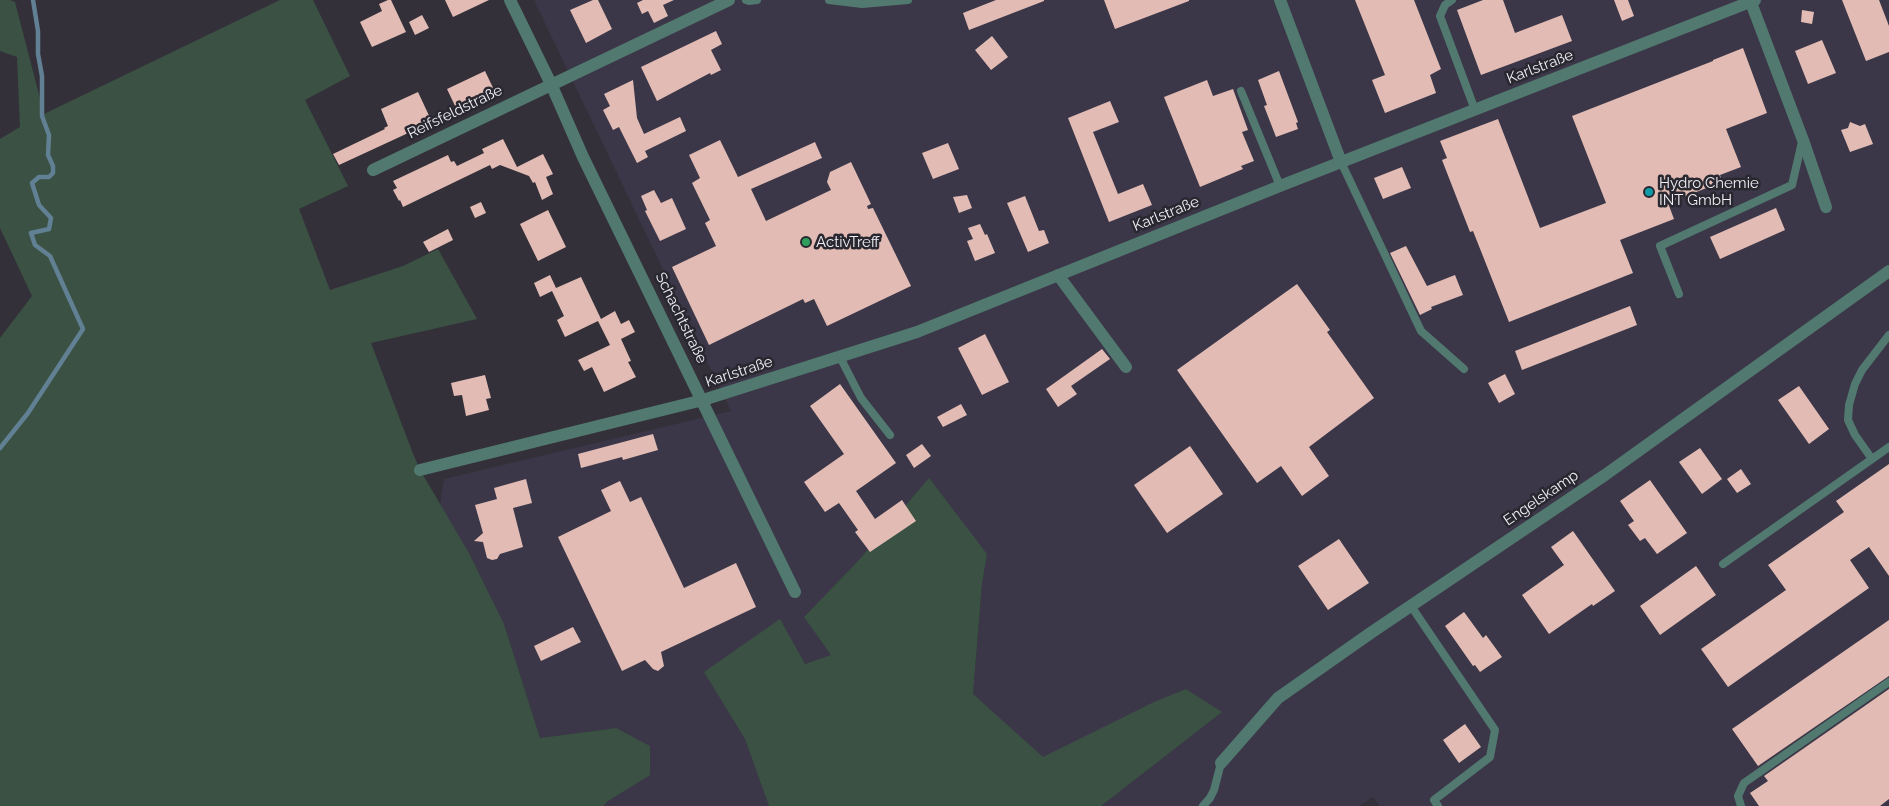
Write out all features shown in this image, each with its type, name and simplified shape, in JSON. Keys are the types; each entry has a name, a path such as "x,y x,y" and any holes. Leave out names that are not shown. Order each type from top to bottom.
{"street":[{"name":"Schachtstraße","path":"510,0 551,84 583,157 795,592"},
{"path":"1280,0 1341,162"},
{"path":"551,84 724,1"},
{"name":"Karlstraße","path":"420,470 703,400 917,332 1058,274 1752,1 1826,207"},
{"name":"Reifsfeldstraße","path":"373,170 551,84"},
{"name":"Engelskamp","path":"1221,763 1278,698 1605,475 1889,271"},
{"path":"1058,274 1126,367"}],"lane":[{"path":"746,0 757,0"},
{"path":"830,0 862,4 908,0"},
{"path":"1452,0 1445,5 1440,16 1475,110"},
{"path":"1241,91 1280,186"},
{"path":"1679,294 1660,246 1792,185 1803,140"},
{"path":"1341,162 1421,331 1464,369"},
{"path":"1872,459 1855,435 1848,420 1850,405 1855,384 1862,370 1889,335"},
{"path":"840,357 861,398 890,435"},
{"path":"1723,564 1889,447"},
{"path":"1411,606 1495,730 1490,757 1434,800 1438,806"},
{"path":"1741,806 1738,796 1744,783 1889,682"},
{"path":"1203,806 1214,790 1221,763"}],"shaded area":[{"path":"534,0 1889,0 1889,806 1380,806 1373,797 1359,806 1101,806 1221,712 1186,689 1043,758 973,694 982,584 987,554 859,560 804,617 832,655 805,664 704,671 745,739 769,806 603,806 608,801 616,728 540,738 504,624 469,553 440,505 444,479 731,411"}],"green space":[{"path":"0,0 15,2 44,114 280,0 313,0 350,76 305,100 348,186 299,209 330,290 403,266 438,249 477,319 371,343 412,451 420,470 469,553 504,624 540,738 616,728 650,746 650,775 603,806 0,806 0,338 32,296 0,228 0,139 20,127 17,57 0,51"},
{"path":"929,478 987,554 982,584 973,694 1043,757 1154,702 1186,689 1222,712 1101,806 769,806 745,739 704,672 780,619 805,664 831,655 804,617 859,560"}],"building":[{"path":"391,0 406,32 372,47 360,22 382,11 379,4"},
{"path":"445,0 489,0 453,17"},
{"path":"593,0 598,0 612,29 586,43 570,10"},
{"path":"643,0 674,0 663,5 668,16 654,23 648,11 642,14 637,3"},
{"path":"996,0 1044,1 969,30 963,13"},
{"path":"1104,0 1189,0 1189,1 1115,29"},
{"path":"1355,0 1414,0 1441,69 1430,75 1436,93 1385,113 1372,80 1385,75"},
{"path":"1483,0 1503,0 1515,33 1562,15 1572,41 1481,75 1457,10"},
{"path":"1614,0 1628,0 1634,16 1622,21"},
{"path":"1842,0 1879,0 1889,26 1889,52 1866,61"},
{"path":"1802,10 1814,12 1812,24 1801,22"},
{"path":"422,15 429,28 415,35 409,22"},
{"path":"716,31 722,44 711,50 721,70 711,75 710,73 657,101 641,67"},
{"path":"992,36 1008,57 991,70 975,50"},
{"path":"1822,40 1836,73 1808,84 1795,51"},
{"name":"Hydro Chemie INT GmbH","path":"1743,48 1767,113 1726,129 1741,167 1720,175 1722,182 1668,203 1674,219 1620,240 1633,273 1509,322 1473,231 1470,232 1442,160 1447,158 1440,141 1498,119 1540,228 1606,203 1572,116"},
{"path":"485,71 495,92 457,110 447,89"},
{"path":"1279,71 1298,122 1296,123 1298,129 1276,137 1264,106 1267,105 1258,80"},
{"path":"633,80 637,118 644,134 680,117 686,131 645,151 648,157 637,163 619,127 613,130 603,110 610,106 604,94"},
{"path":"1207,80 1213,96 1233,89 1248,130 1242,132 1254,161 1241,166 1243,169 1200,187 1164,97"},
{"path":"418,92 432,122 339,165 333,154 388,126 381,109"},
{"path":"1110,101 1119,122 1093,132 1118,194 1143,184 1152,205 1109,222 1068,118"},
{"path":"1850,122 1860,126 1865,124 1873,144 1850,152 1841,130 1848,128"},
{"path":"503,139 517,167 543,154 553,174 546,177 553,194 542,200 535,182 533,183 529,176 500,165 492,169 490,165 403,207 393,190 397,188 393,181 448,155 451,162 454,161 457,166 484,153 482,149"},
{"name":"ActivTreff","path":"720,140 738,177 815,142 822,158 751,189 766,221 831,190 827,182 830,172 851,162 871,204 867,206 868,209 873,208 911,286 827,326 814,299 805,303 803,299 709,345 672,267 716,246 705,223 710,220 692,183 700,178 689,155"},
{"path":"948,143 959,169 933,179 922,153"},
{"path":"1402,167 1411,188 1383,199 1374,178"},
{"path":"654,190 661,203 672,198 686,229 660,241 645,211 647,210 641,196"},
{"path":"967,195 972,208 959,213 953,197"},
{"path":"1025,196 1039,231 1044,230 1049,243 1028,252 1007,203"},
{"path":"481,202 486,213 475,218 470,207"},
{"path":"1776,208 1785,230 1720,259 1710,237"},
{"path":"548,210 566,247 538,261 520,224"},
{"path":"980,224 985,235 987,234 995,253 975,261 967,241 973,239 968,228"},
{"path":"448,229 453,240 429,252 423,242"},
{"path":"1406,246 1427,286 1455,275 1463,295 1431,307 1432,309 1420,315 1390,253"},
{"path":"550,275 556,288 581,277 601,319 615,311 621,324 629,320 635,332 621,339 631,361 628,362 636,377 604,392 592,367 584,371 578,360 610,345 598,321 565,337 557,320 564,316 552,291 540,297 534,283"},
{"path":"1297,284 1330,330 1327,332 1374,398 1309,447 1329,476 1302,496 1281,466 1257,483 1177,370"},
{"path":"1630,306 1637,325 1522,370 1515,351"},
{"path":"985,334 1009,382 982,395 958,348"},
{"path":"1102,349 1110,359 1071,386 1077,394 1058,407 1046,389"},
{"path":"1505,374 1515,394 1499,403 1488,383"},
{"path":"485,375 491,398 486,399 489,410 466,416 462,395 454,396 451,383"},
{"path":"840,384 896,463 856,491 875,519 902,500 916,521 870,552 855,532 858,530 839,503 825,512 804,482 844,454 810,406"},
{"path":"1799,386 1829,429 1809,444 1778,400"},
{"path":"961,404 967,415 943,427 937,417"},
{"path":"653,434 658,450 623,460 622,457 581,468 578,454"},
{"path":"922,444 931,456 914,468 906,455"},
{"path":"1190,446 1223,494 1167,533 1134,485"},
{"path":"1700,448 1722,479 1702,494 1679,462"},
{"path":"1889,464 1889,576 1869,547 1850,560 1869,588 1728,687 1701,649 1786,590 1768,565 1844,512 1836,501"},
{"path":"1741,469 1751,484 1737,493 1727,479"},
{"path":"526,479 532,503 513,508 523,547 500,554 497,559 487,558 483,542 474,541 483,533 475,505 497,499 494,488"},
{"path":"1650,480 1687,533 1657,554 1645,538 1640,541 1628,525 1634,521 1620,501"},
{"path":"620,481 630,502 641,497 684,588 736,563 756,607 661,652 664,666 658,671 653,669 645,660 622,671 558,537 611,511 601,490"},
{"path":"1573,531 1615,591 1593,606 1592,604 1549,634 1522,595 1564,565 1551,547"},
{"path":"1339,539 1369,583 1328,610 1298,566"},
{"path":"1696,566 1716,595 1660,635 1640,606"},
{"path":"1464,612 1483,638 1486,635 1502,657 1480,672 1475,665 1473,666 1445,626"},
{"path":"1889,620 1889,676 1758,766 1732,729"},
{"path":"573,627 581,642 541,661 534,646"},
{"path":"1889,689 1889,799 1880,806 1759,806 1750,793 1768,781 1764,776"},
{"path":"1465,724 1481,747 1459,763 1443,740"}],"waterway":[{"path":"0,448 28,413 83,329 50,256 35,245 31,233 49,229 51,218 39,205 32,183 39,177 49,177 53,173 53,166 48,155 49,135 42,116 42,76 33,0"}],"place":[{"name":"Hydro Chemie INT GmbH","path":"1649,192"},
{"name":"ActivTreff","path":"806,242"}]}
